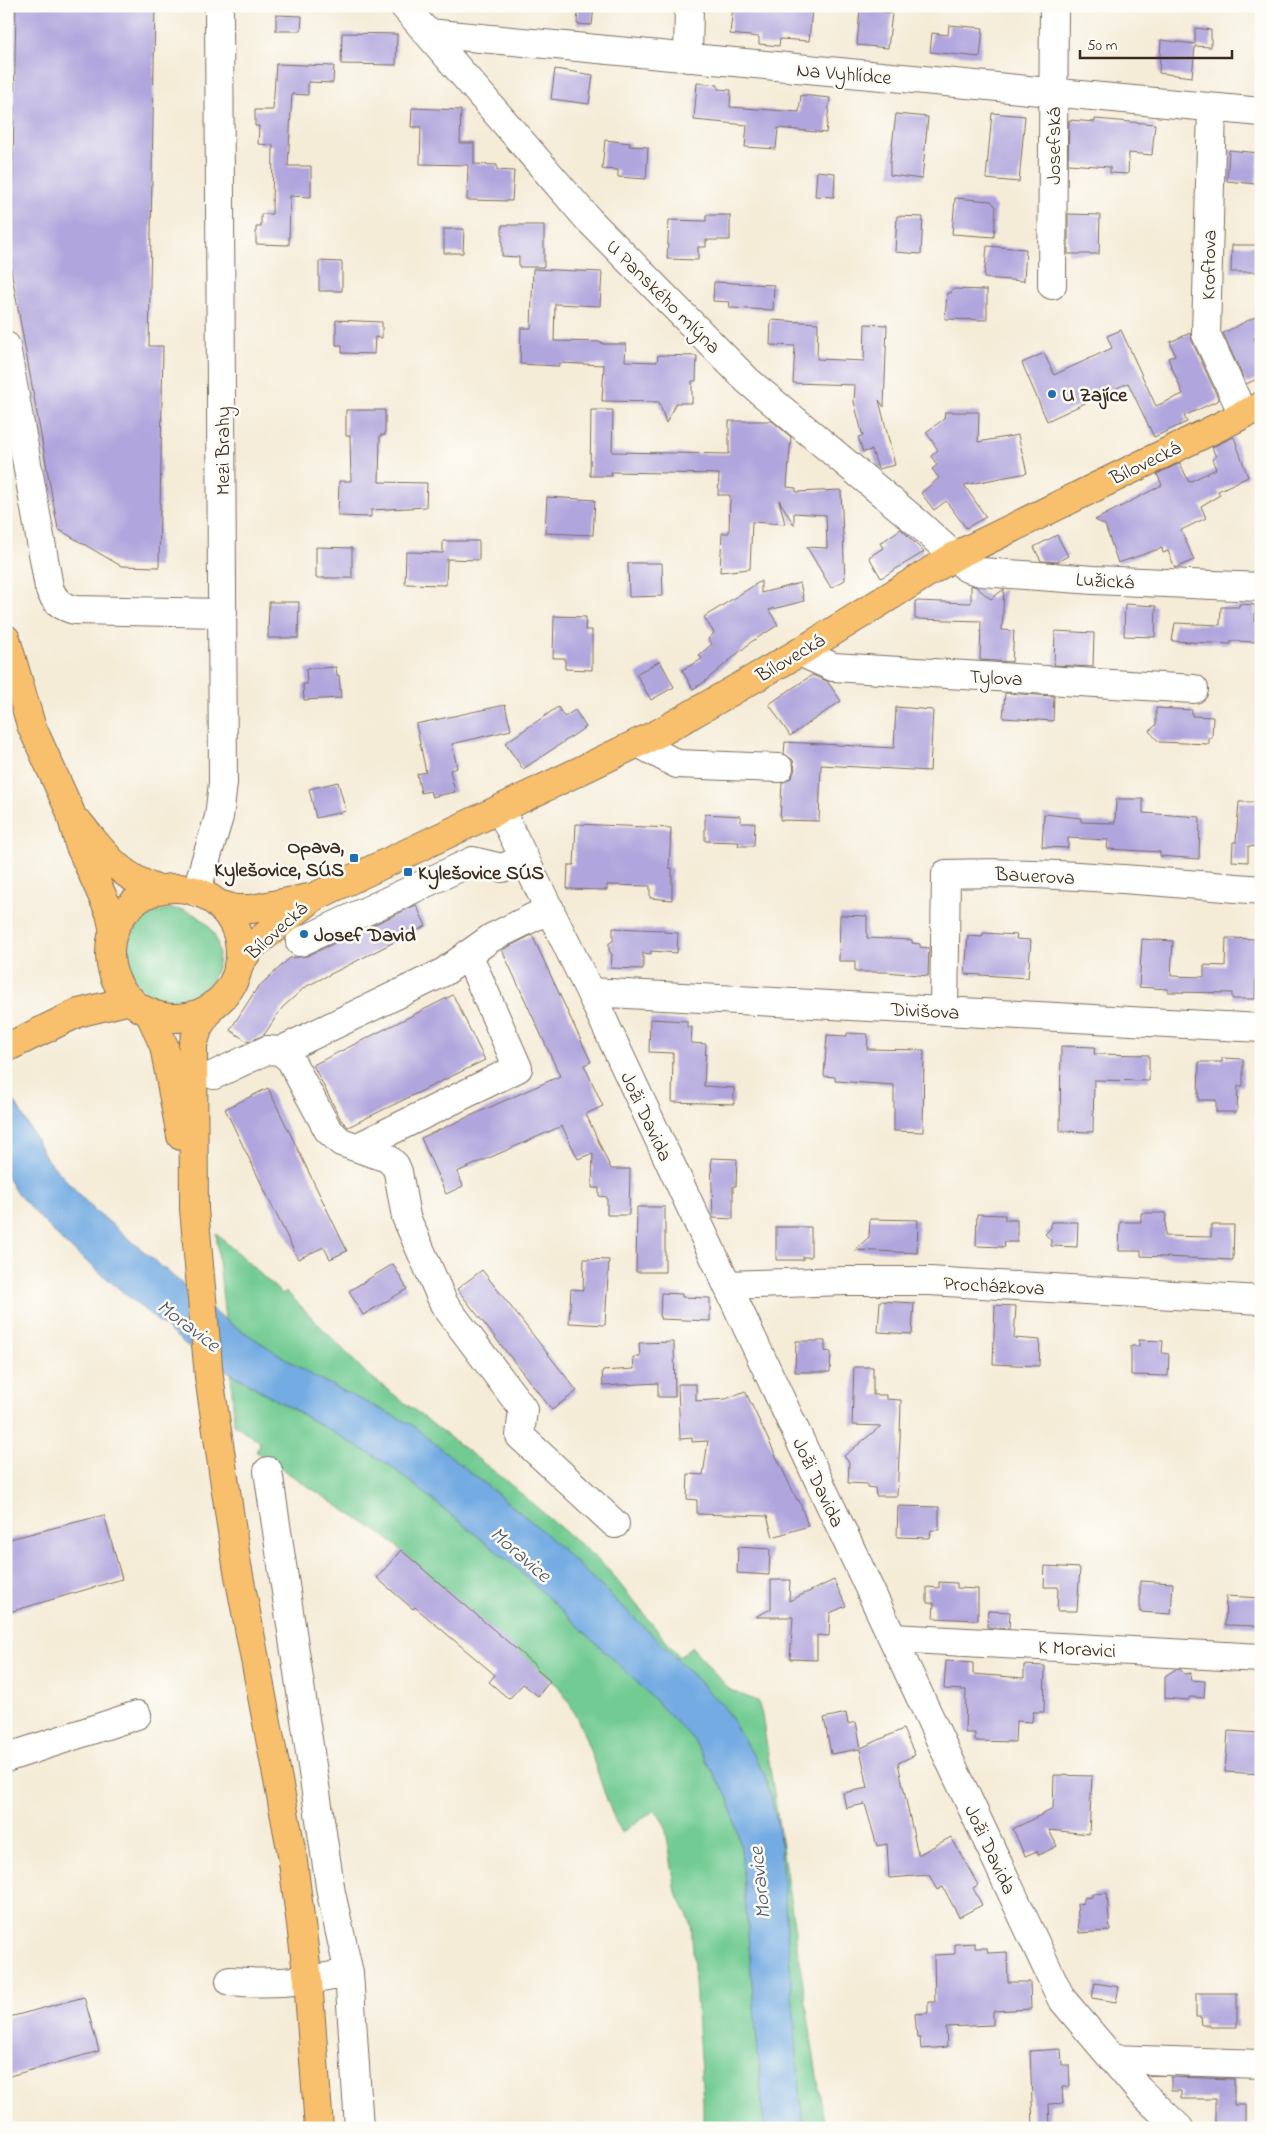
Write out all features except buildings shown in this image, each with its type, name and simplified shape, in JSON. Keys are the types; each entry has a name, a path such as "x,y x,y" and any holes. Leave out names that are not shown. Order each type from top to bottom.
{"main road":[{"name":"Bílovecká","path":"314,897 252,909 235,909 175,888 159,890 144,896 131,905 121,918 114,932 110,950 113,969 120,986 140,1006 165,1017 181,1017 198,1013 213,1005 232,983 238,965 260,940 314,897 638,743 800,652 954,557 1252,410"},
{"path":"6,639 31,725 70,811 79,844 108,908 114,932"},
{"path":"70,811 122,872 136,881 159,890"},
{"name":"Bílovecká","path":"207,898 230,918 238,936 238,965"},
{"path":"78,1014 113,969"},
{"path":"213,1005 199,1026 193,1045 194,1209 208,1369 237,1565 292,1854 308,1980 319,2128"},
{"path":"6,1048 78,1014 140,1006 164,1046 194,1209"}],"street":[{"name":"Mezi Brahy","path":"207,898 213,838 222,799 223,613 219,6"},
{"name":"U Panského mlýna","path":"404,6 588,219 748,381 919,524 954,557"},
{"path":"688,58 689,6"},
{"name":"Josefská","path":"1052,285 1054,6"},
{"name":"Na Vyhlídce","path":"428,32 1261,112"},
{"name":"Kroftova","path":"1212,108 1206,334 1252,410"},
{"path":"6,346 48,586 55,600 61,605 75,610 223,613"},
{"name":"Lužická","path":"954,557 967,568 982,572 1094,580 1261,587"},
{"name":"Tylova","path":"800,652 833,667 1194,689"},
{"path":"638,743 677,764 779,768"},
{"name":"Joži Davida","path":"500,810 590,992 1061,1998 1139,2090 1179,2128"},
{"path":"300,942 473,861 502,868 524,859"},
{"name":"Bauerova","path":"944,1011 946,874 983,873 1117,879 1261,890"},
{"path":"214,1075 267,1050 280,1051 444,972 491,938 550,909"},
{"path":"358,1147 518,1068 468,954"},
{"name":"Divišova","path":"590,992 1261,1028"},
{"path":"280,1051 290,1059 328,1130 341,1142 387,1158 395,1165 406,1217 444,1304 523,1409 520,1436 615,1524"},
{"name":"Procházkova","path":"727,1285 845,1281 929,1281 1261,1300"},
{"path":"268,1471 331,1892 349,1973 359,2128"},
{"name":"K Moravici","path":"893,1638 1261,1658"},
{"path":"6,1758 137,1715"},
{"path":"230,1981 264,1983 308,1980 349,1973"},
{"path":"1112,2059 1261,2064"}],"green space":[{"path":"173,909 182,910 199,917 211,929 218,946 218,964 211,981 199,993 182,1000 173,1001 164,1000 147,993 135,981 128,964 127,955 128,946 135,929 147,917 164,910"},
{"path":"216,1233 282,1294 286,1291 366,1373 504,1479 606,1567 679,1657 692,1647 730,1690 758,1701 762,1715 825,2128 803,2128 779,1829 764,1773 724,1707 658,1640 538,1527 412,1425 313,1376 225,1320"},
{"path":"231,1374 388,1464 511,1563 630,1675 693,1739 729,1799 741,1848 764,2128 703,2128 703,2102 691,1923 676,1892 665,1825 655,1810 621,1833 578,1720 558,1686 387,1538 256,1452 260,1442 234,1424"}],"water":[{"name":"Moravice","path":"6,1086 47,1159 89,1205 225,1320 313,1376 412,1425 538,1527 658,1640 724,1707 764,1773 779,1829 803,2128 764,2128 741,1848 729,1799 693,1739 630,1675 511,1563 388,1464 196,1353 62,1241 15,1191 6,1175"}],"place":[{"name":"U Zajíce","path":"1052,394"},
{"name":"Opava, Kylešovice, SÚS","path":"354,858"},
{"name":"Kylešovice SÚS","path":"408,872"},
{"name":"Josef David","path":"304,934"}]}
